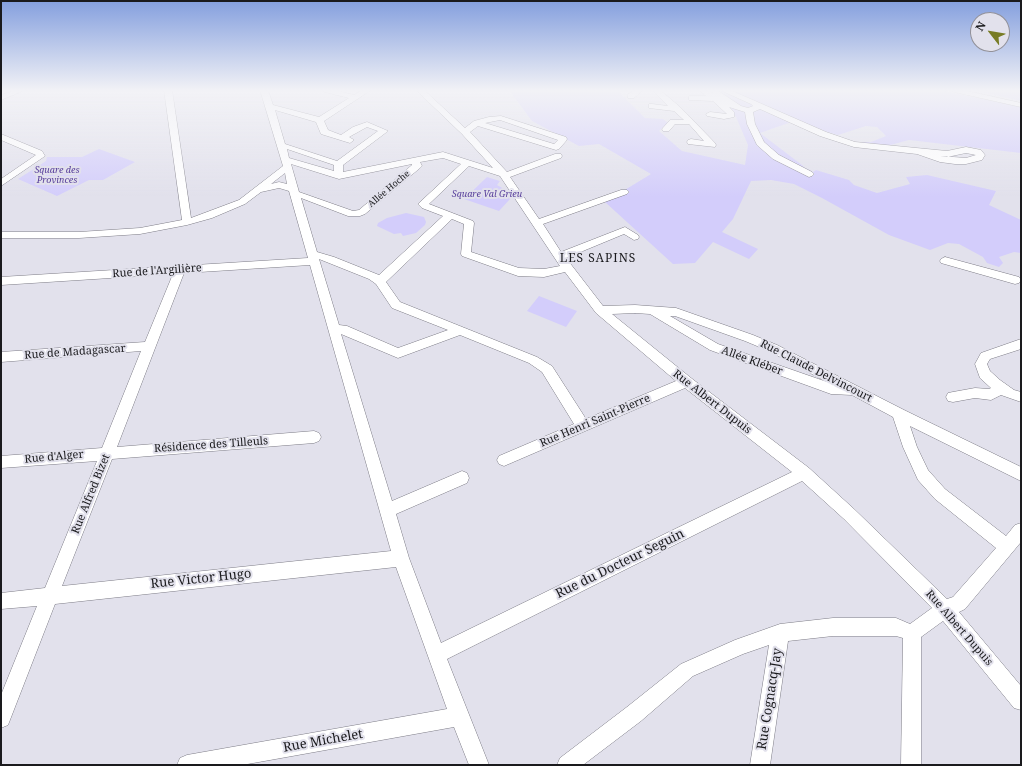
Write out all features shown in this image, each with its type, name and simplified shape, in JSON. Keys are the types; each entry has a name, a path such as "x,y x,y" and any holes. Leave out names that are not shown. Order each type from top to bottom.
{"street":[{"path":"173,126 187,222"},
{"path":"276,126 401,558 436,655 479,765"},
{"path":"322,126 324,132 365,145"},
{"path":"342,138 356,128 363,126"},
{"path":"338,164 384,131 372,126"},
{"name":"Rue Albert Dupuis","path":"459,126 504,175 559,257 600,310 686,382 804,473 872,536 946,609 1021,701"},
{"path":"466,132 474,126"},
{"path":"486,126 556,147 563,140 523,126"},
{"path":"691,142 712,145 694,126"},
{"path":"752,126 760,143 776,156 809,174"},
{"path":"806,126 841,141 872,147 918,152 940,159 966,161 979,158 981,155"},
{"path":"1,137 39,153 41,156 1,183"},
{"path":"282,146 338,164"},
{"path":"257,191 286,164 293,161 339,176 443,155 504,175 558,156"},
{"name":"Allée Hoche","path":"295,192 352,214 356,214 362,212 417,166 415,161"},
{"path":"467,163 423,204 424,206 469,223 466,254 518,272 544,273 568,268"},
{"path":"338,164 339,176"},
{"path":"1,235 79,235 147,230 208,216 231,207 271,183 290,178"},
{"path":"257,191 279,185 295,192"},
{"path":"536,223 624,192"},
{"path":"380,281 450,215"},
{"path":"559,257 625,230 634,237"},
{"path":"313,257 344,265 373,276 380,281 396,305 533,360 547,369 583,426"},
{"name":"Rue de l'Argilière","path":"1,281 180,270 313,257"},
{"path":"945,261 1018,281"},
{"name":"Rue Alfred Bizet","path":"1,718 180,270"},
{"path":"1002,273 1018,281"},
{"name":"Rue Claude Delvincourt","path":"600,310 635,309 676,312 749,338 773,348 899,414 1021,474"},
{"name":"Allée Kléber","path":"652,310 714,347 831,389 859,393"},
{"path":"335,330 343,329 398,353 459,331"},
{"path":"1021,344 991,353 982,359 981,364 985,374 1000,388 1010,394 1021,397"},
{"name":"Rue de Madagascar","path":"1,357 150,346"},
{"name":"Rue Henri Saint-Pierre","path":"504,460 686,382"},
{"path":"953,397 976,393 990,395 1000,388"},
{"path":"899,414 910,447 923,475 940,494 1006,546"},
{"name":"Résidence des Tilleuls","path":"107,453 314,437"},
{"name":"Rue d'Alger","path":"1,462 107,453"},
{"name":"Rue du Docteur Seguin","path":"436,655 804,473"},
{"path":"387,511 462,478"},
{"path":"912,633 946,609 959,603 1021,530"},
{"name":"Rue Victor Hugo","path":"1,601 401,558"},
{"path":"567,765 588,751 687,670 741,646 780,633 833,627 896,627 912,633"},
{"name":"Rue Cognacq-Jay","path":"760,765 780,633"},
{"path":"911,765 912,633"},
{"name":"Rue Michelet","path":"187,765 459,716"}],"green space":[{"path":"541,126 665,126 659,131 682,151 745,165 748,145 740,126 781,126 760,133 805,168 813,172 816,170 849,180 854,185 877,193 910,184 906,177 927,175 996,191 989,205 1021,220 1021,253 1014,252 999,257 1003,263 999,267 987,263 983,257 959,244 948,243 930,250 889,235 794,184 771,180 751,181 733,219 722,232 758,249 749,259 713,242 695,263 673,264 605,202 651,174 599,144 579,146"},
{"path":"811,126 1021,126 1021,153 909,140 883,147 849,142 871,142 886,136 877,127 866,126 838,135"},
{"name":"Square des Provinces","path":"99,149 135,162 103,180 89,180 57,196 18,179 46,161 47,157 82,157"},
{"name":"Square Val Grieu","path":"487,177 500,181 497,185 506,190 510,199 499,211 464,199"},
{"path":"406,213 424,217 426,222 425,225 416,233 403,236 401,233 394,234 377,226 378,223 387,218"},
{"path":"539,296 577,311 566,327 527,311"}],"district":[{"name":"LES SAPINS","path":"598,259"}]}
